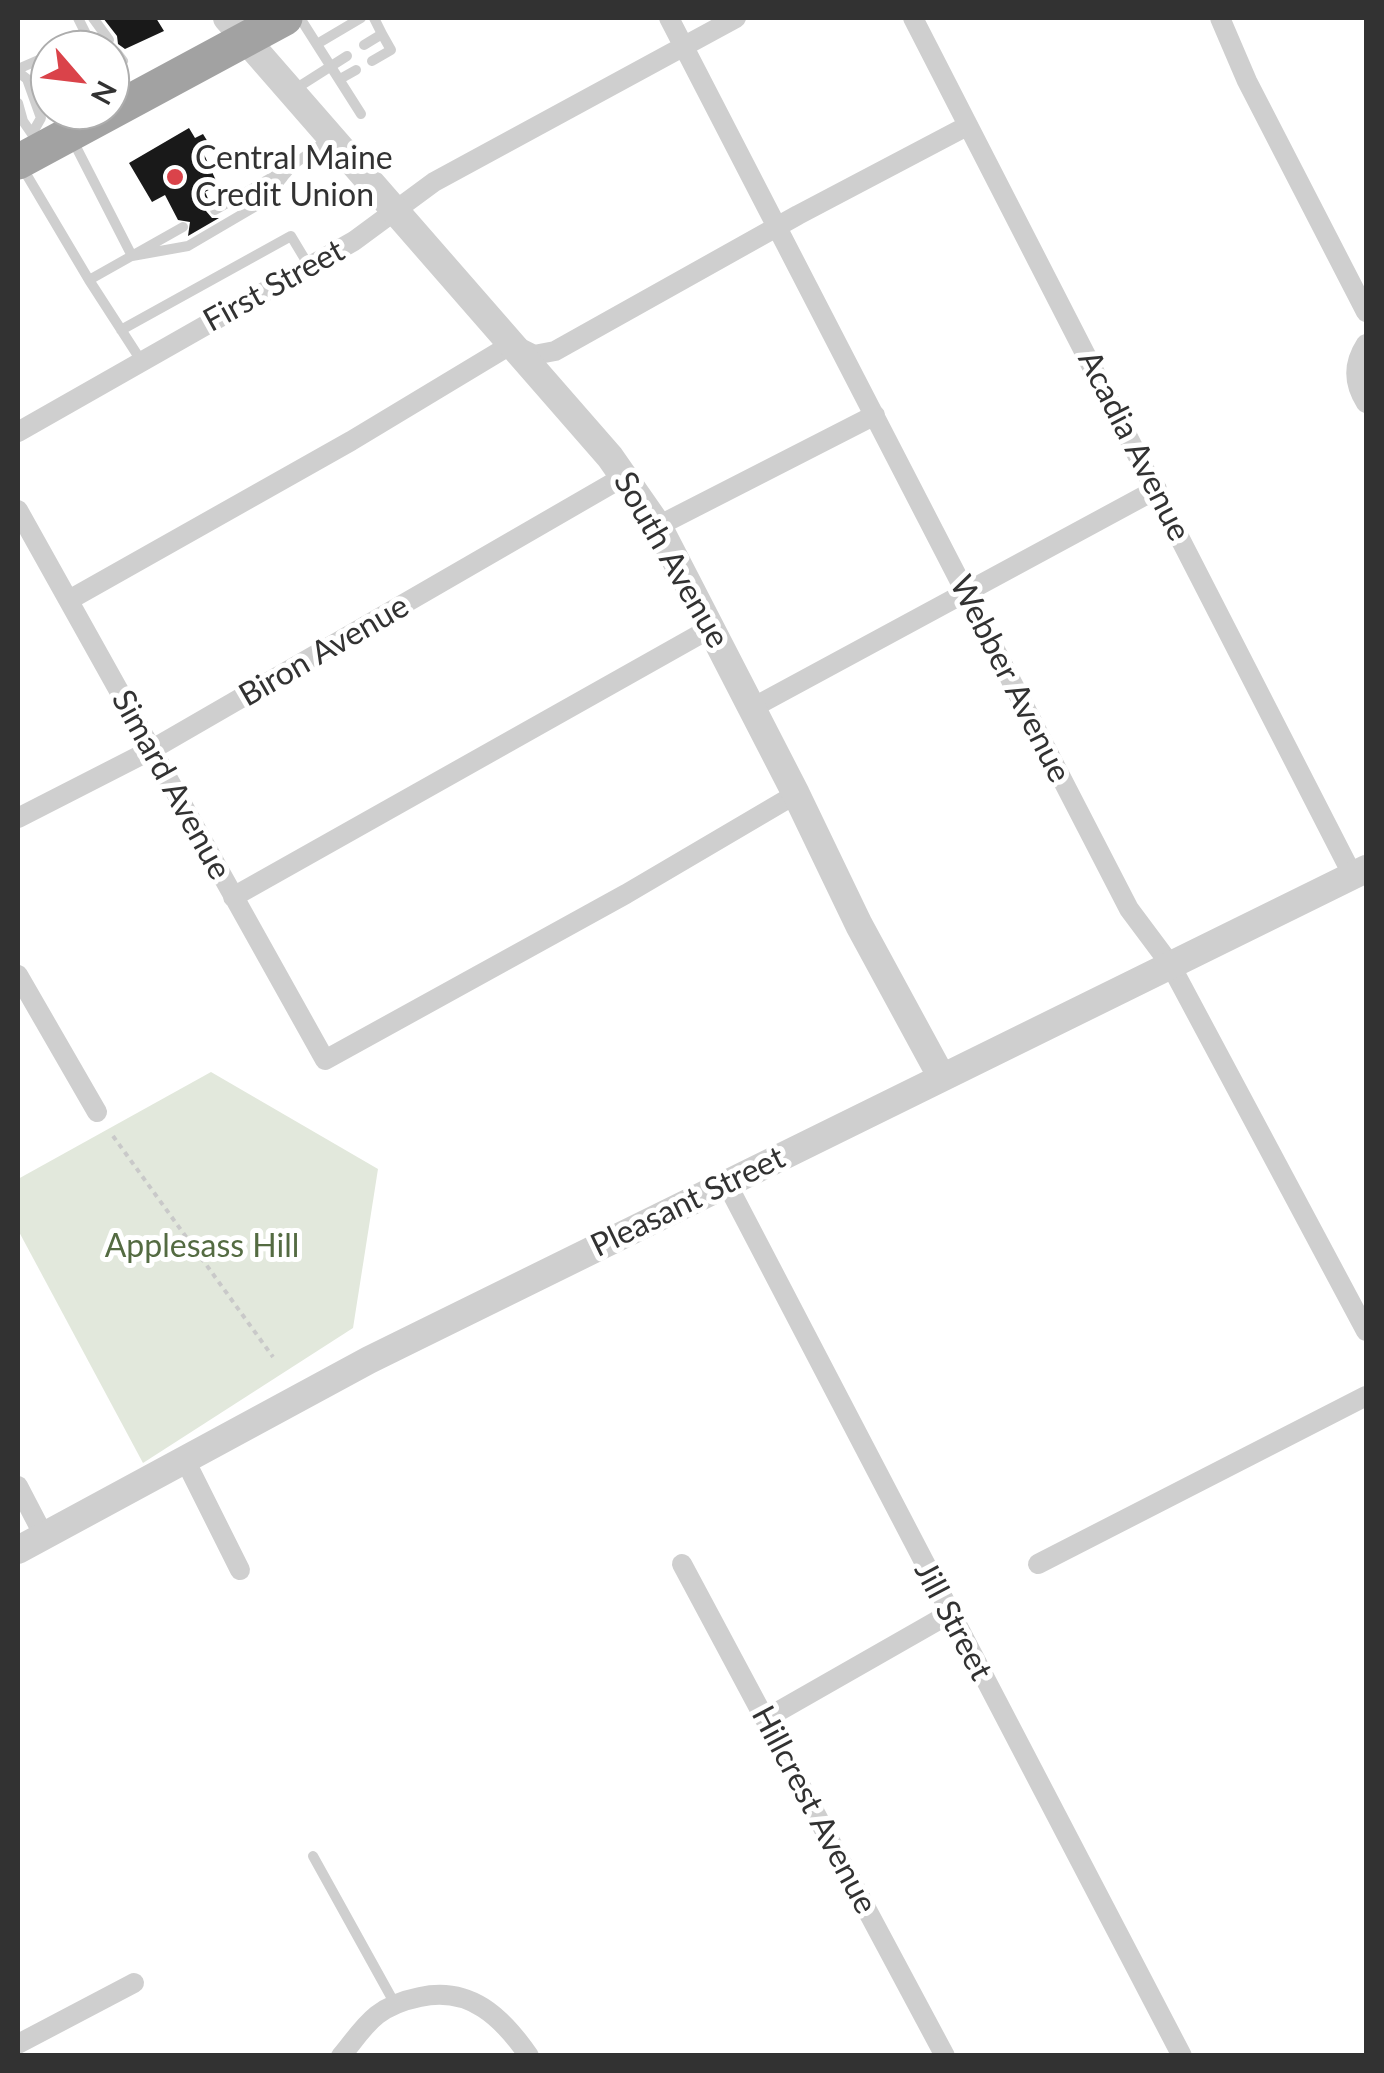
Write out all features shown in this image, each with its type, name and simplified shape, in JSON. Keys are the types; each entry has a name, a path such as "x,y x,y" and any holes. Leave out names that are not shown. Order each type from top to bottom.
{"highway":[{"path":"130,72 237,28 285,18"},
{"path":"27,152 72,130"}],"street":[{"name":"Webber Avenue","path":"669,18 1129,909 1170,964 1366,1331"},
{"name":"First Street","path":"18,432 354,241 448,174 736,18"},
{"name":"Acadia Avenue","path":"913,18 1360,873"},
{"path":"1220,18 1247,82 1366,312"},
{"name":"South Avenue","path":"237,28 626,476 658,526 712,628 858,925 941,1076"},
{"path":"69,600 351,441 512,344 534,356 556,351 968,126"},
{"path":"1366,344 1356,366 1356,380 1366,403"},
{"path":"658,526 875,415"},
{"name":"Biron Avenue","path":"18,818 151,750 626,476"},
{"path":"752,708 1157,489"},
{"name":"Simard Avenue","path":"18,510 325,1060 626,894 796,794"},
{"path":"233,897 712,628"},
{"name":"Pleasant Street","path":"18,1550 369,1360 1360,873"},
{"path":"18,976 96,1112"},
{"name":"Jill Street","path":"727,1184 1182,2056"},
{"path":"1038,1564 1366,1396"},
{"path":"184,1460 240,1570"},
{"path":"18,1486 44,1536"},
{"name":"Hillcrest Avenue","path":"682,1564 945,2056"},
{"path":"765,1718 949,1614"},
{"path":"22,2056 18,2045 134,1983"},
{"path":"341,2056 372,2020 396,2004 431,1994 468,1998 490,2010 529,2056"}],"lane":[{"path":"300,18 361,114"},
{"path":"318,44 361,18"},
{"path":"372,61 391,50 374,18"},
{"path":"364,45 382,34"},
{"path":"291,92 347,56"},
{"path":"340,79 356,70"},
{"path":"18,71 28,79 41,118 27,152"},
{"path":"18,103 27,152 89,280 142,363"},
{"path":"69,133 132,256"},
{"path":"215,210 293,165 331,137"},
{"path":"132,256 188,246 264,202 293,165"},
{"path":"89,280 183,227"},
{"path":"121,330 291,236 310,267"},
{"path":"313,1856 396,2004"}],"path":[{"path":"113,1136 272,1357"}],"green space":[{"name":"Applesass Hill","path":"211,1072 378,1169 353,1328 143,1463 18,1230 18,1179"}],"building":[{"path":"103,18 156,18 164,31 130,47 130,30 112,30"},
{"name":"Central Maine Credit Union","path":"189,128 195,138 203,134 211,147 203,152 218,185 205,192 210,203 206,211 212,218 219,218 188,236 190,222 178,220 165,195 152,202 129,163"}],"place":[{"name":"Central Maine Credit Union","path":"175,177"}]}
